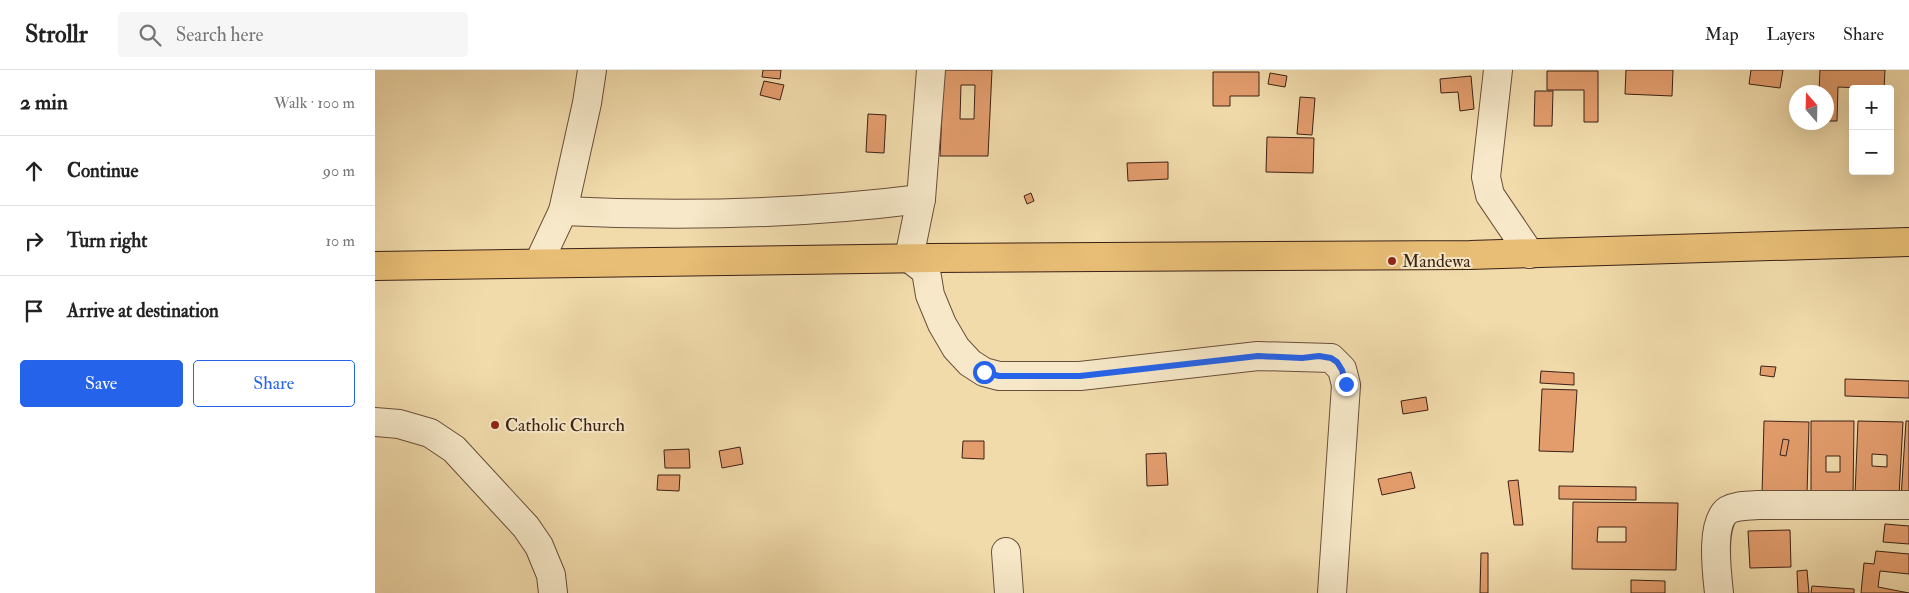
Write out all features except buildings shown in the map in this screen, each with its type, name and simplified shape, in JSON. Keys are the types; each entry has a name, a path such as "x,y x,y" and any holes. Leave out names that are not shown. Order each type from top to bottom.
{"main road":[{"path":"377,262 1530,254 1909,242"}],"street":[{"path":"539,262 563,211 587,103 592,70"},
{"path":"931,70 921,199 909,258 926,271 930,294 942,324 956,348 970,364 984,372 999,376 1080,376 1258,356 1302,358 1319,356 1331,358 1337,362 1342,370 1346,384 1332,593"},
{"path":"1498,70 1485,177 1490,195 1530,254"},
{"path":"563,211 625,214 785,212 921,199"},
{"path":"375,422 399,424 430,433 454,449 526,527 539,546 551,575 553,593"},
{"path":"1719,593 1716,539 1719,520 1727,511 1736,507 1768,505 1909,505"},
{"path":"1007,552 1009,593"}],"place":[{"name":"Mandewa","path":"1392,261"},
{"name":"Catholic Church","path":"495,425"}],"route":[{"path":"984,372 999,376 1080,376 1258,356 1302,358 1319,356 1331,358 1337,362 1342,370 1346,384"}]}
